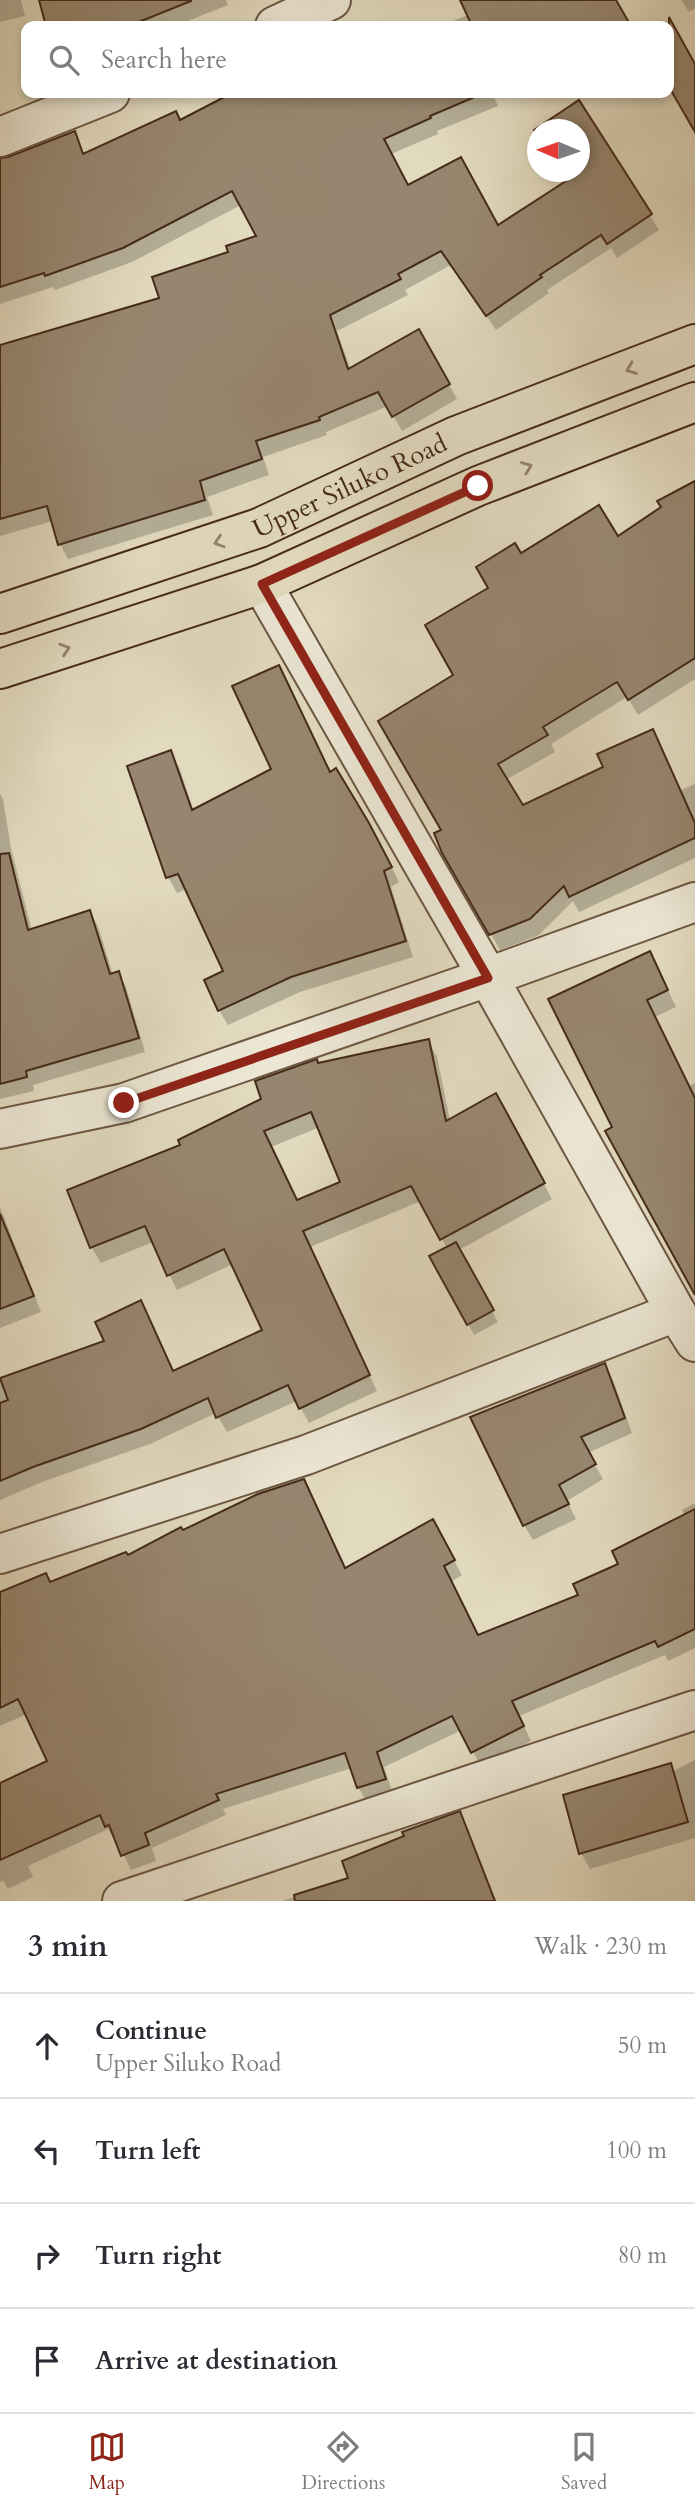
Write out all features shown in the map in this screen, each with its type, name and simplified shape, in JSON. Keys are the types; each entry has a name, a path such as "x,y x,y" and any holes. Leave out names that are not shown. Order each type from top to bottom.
{"main road":[{"name":"Upper Siluko Road","path":"0,614 259,528 456,436 695,344"},
{"name":"Upper Siluko Road","path":"0,669 262,584 478,486 695,402"}],"street":[{"path":"286,21 331,0"},
{"path":"0,137 98,98"},
{"path":"0,1554 690,1333 262,584"},
{"path":"0,1129 124,1103 488,978 695,902"},
{"path":"122,1901 695,1710"}],"building":[{"path":"39,0 191,0 141,21 45,21"},
{"path":"460,0 616,0 628,21 470,21"},
{"path":"674,26 695,64 695,132 674,96"},
{"path":"222,98 472,98 384,139 408,185 461,157 498,225 564,182 590,182 590,119 550,119 579,100 652,214 607,244 601,235 540,275 542,277 486,316 441,251 398,274 401,279 330,315 348,369 419,329 450,384 392,417 378,392 319,417 320,420 256,441 262,459 200,481 205,500 58,545 47,506 0,519 0,345 159,298 152,277 228,252 226,246 256,236 232,191 123,248 45,276 44,273 0,287 0,158 75,131 83,154 176,111 180,120"},
{"path":"695,481 695,658 628,700 617,682 543,727 548,735 498,764 523,805 603,767 597,754 653,729 695,823 695,838 569,897 564,886 530,919 489,935 442,853 434,833 441,830 378,721 453,675 425,625 488,588 476,567 515,543 521,553 599,505 618,536 661,507 657,501"},
{"path":"279,665 330,772 336,768 392,867 384,871 406,941 291,977 218,1011 204,980 223,971 178,874 166,878 127,766 171,750 192,810 271,769 232,686"},
{"path":"9,853 28,930 90,910 110,974 119,971 139,1038 26,1071 27,1077 0,1084 0,854"},
{"path":"650,951 668,990 647,1000 695,1098 695,1295 605,1131 612,1127 548,999"},
{"path":"429,1039 446,1121 496,1093 545,1183 440,1240 411,1186 303,1231 370,1375 299,1409 288,1385 216,1418 208,1398 141,1429 0,1481 0,1403 8,1400 0,1378 104,1341 95,1322 141,1300 173,1371 262,1330 224,1249 167,1276 145,1226 90,1248 67,1190 180,1145 178,1140 261,1099 255,1081 317,1059 318,1063","holes":["311,1112 340,1182 297,1200 264,1131"]},
{"path":"0,1214 34,1296 0,1309"},
{"path":"456,1242 494,1310 467,1325 429,1256"},
{"path":"605,1363 625,1418 581,1437 596,1464 559,1485 569,1504 523,1526 470,1417"},
{"path":"304,1479 345,1568 433,1519 455,1560 444,1566 478,1635 578,1595 573,1584 618,1564 612,1551 695,1509 695,1629 658,1647 655,1641 512,1701 524,1726 471,1753 452,1716 377,1752 386,1779 357,1788 345,1753 216,1794 219,1800 145,1833 149,1845 121,1856 109,1825 105,1827 100,1815 0,1860 0,1783 47,1761 18,1699 0,1708 0,1592 46,1573 50,1582 126,1552 128,1555 181,1527 183,1530 258,1494"},
{"path":"671,1763 688,1822 579,1854 563,1795"},
{"path":"460,1811 495,1901 295,1901 294,1895 348,1878 342,1861 404,1836 402,1832"}],"route":[{"path":"124,1103 488,978 262,584 478,486"}]}
